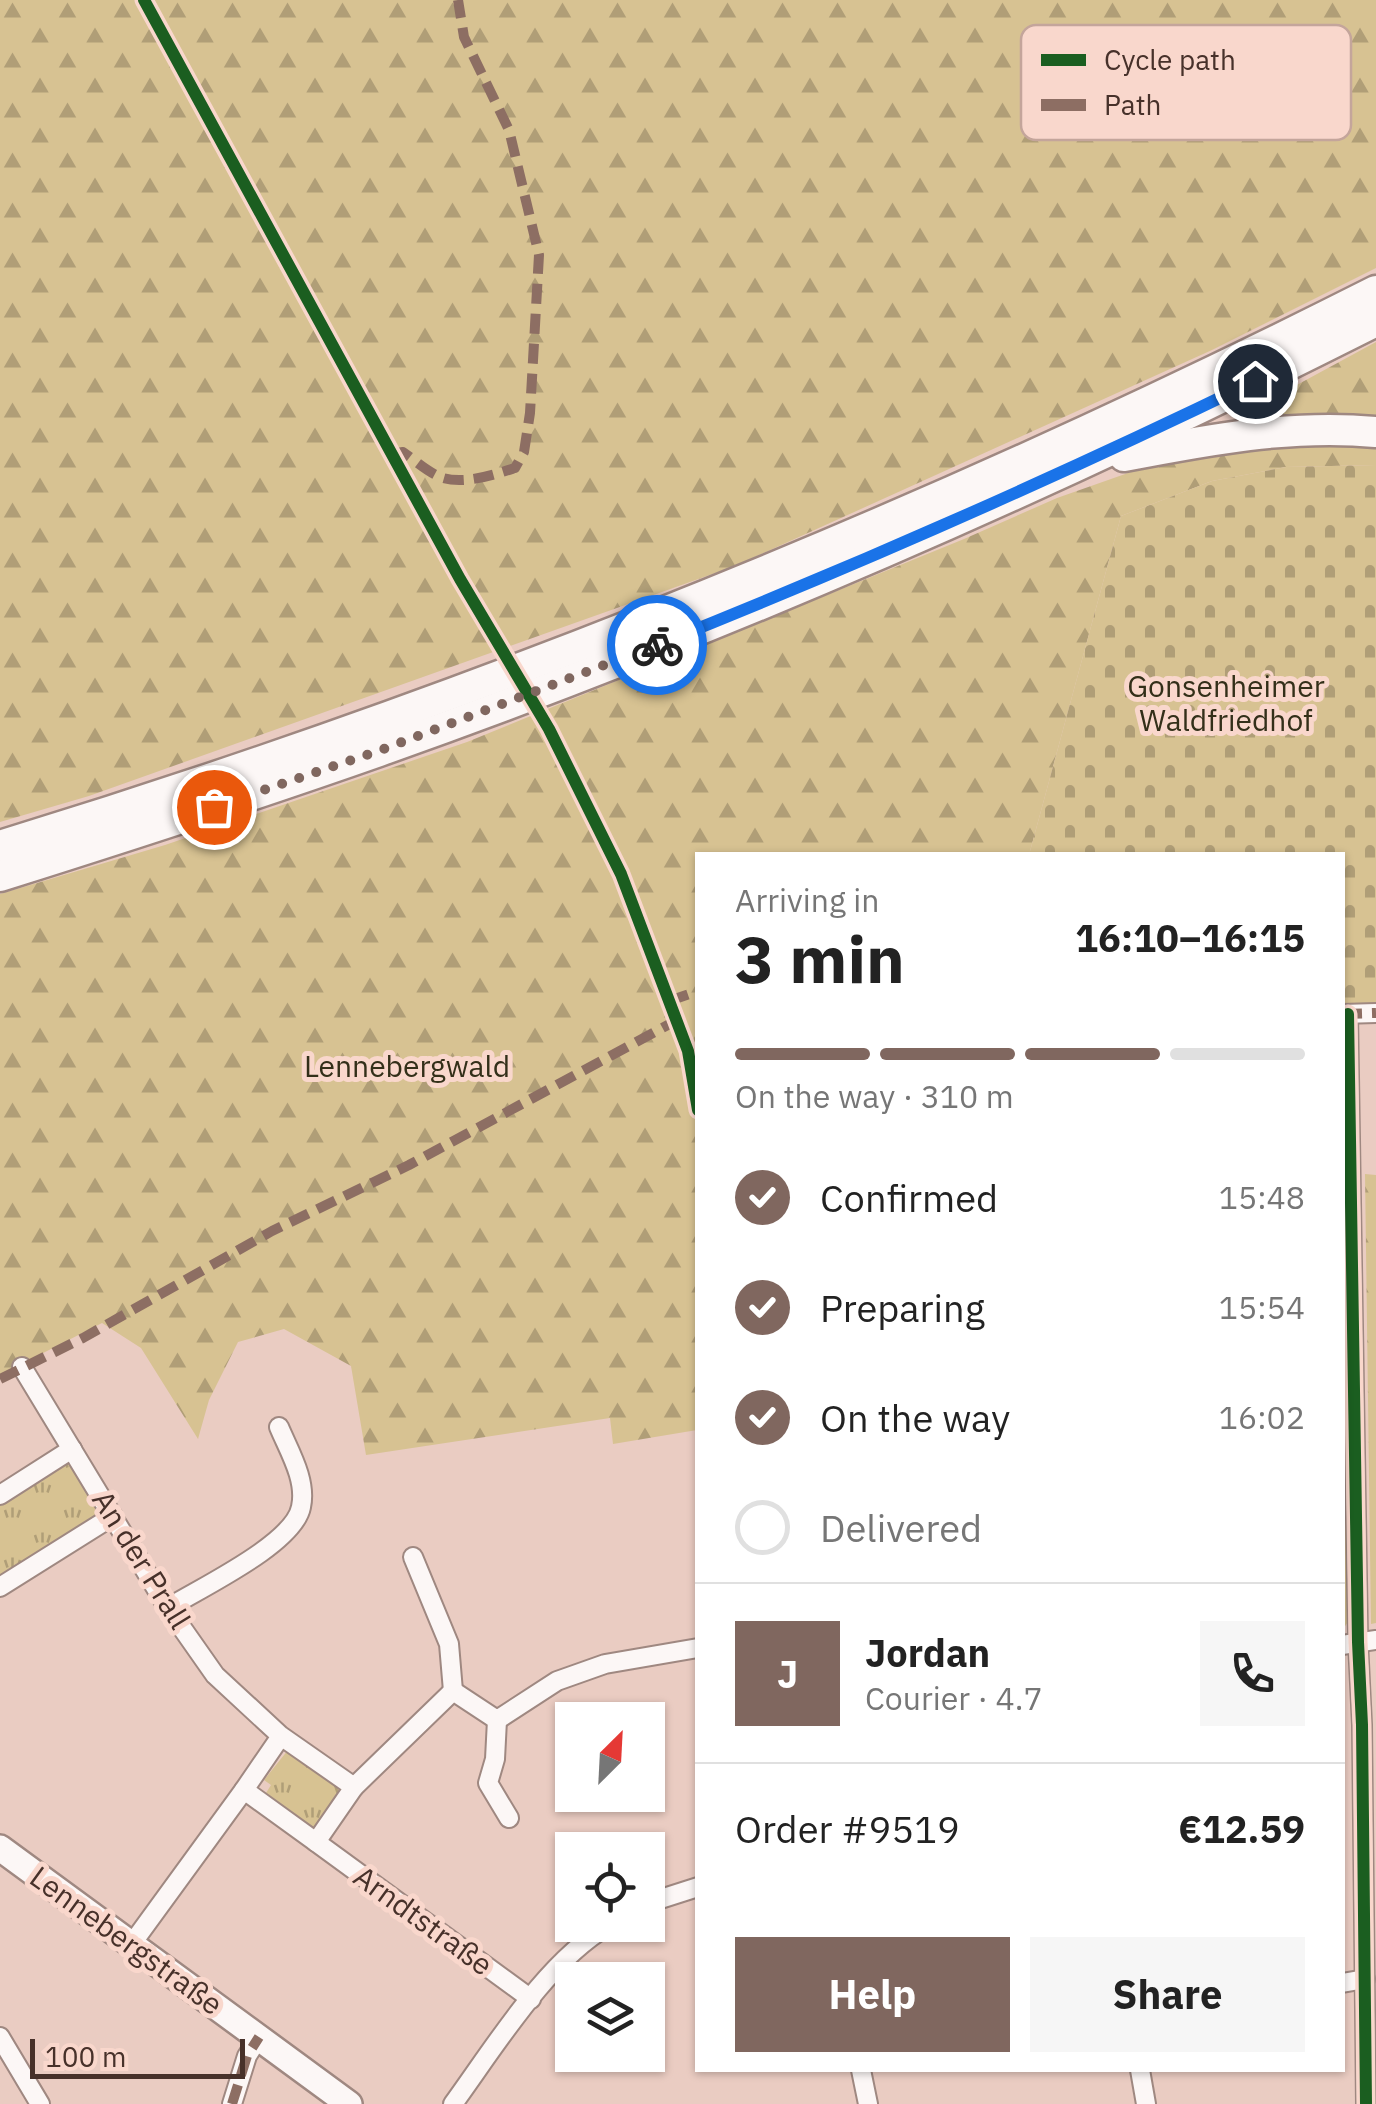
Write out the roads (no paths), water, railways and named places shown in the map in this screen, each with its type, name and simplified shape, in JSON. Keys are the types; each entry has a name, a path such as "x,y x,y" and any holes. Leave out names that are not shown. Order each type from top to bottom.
{"highway":[{"path":"0,846 392,717 624,629 787,563 1208,374 1376,290"},
{"path":"0,876 381,750 790,592 1081,465 1376,321"},
{"path":"1081,465 1239,435 1297,430 1376,432"}],"main road":[{"name":"Lennebergstraße","path":"0,1848 350,2104"}],"street":[{"path":"1366,2104 1362,1810 1369,1724 1359,1642 1345,1014 1376,1013"},
{"name":"An der Prall","path":"22,1367 168,1608 215,1674 281,1736 354,1787"},
{"path":"168,1608 277,1540 295,1522 302,1506 300,1476 279,1426"},
{"path":"0,1495 72,1448"},
{"path":"0,1587 112,1516"},
{"path":"413,1557 449,1644 453,1691"},
{"path":"497,1720 556,1681 604,1664 695,1649"},
{"path":"453,1691 497,1720"},
{"path":"316,1842 354,1787 453,1691"},
{"path":"497,1720 495,1759 488,1783 509,1818"},
{"path":"130,1945 281,1736"},
{"name":"Arndtstraße","path":"244,1790 531,1999"},
{"path":"1345,1813 1362,1810"},
{"path":"665,1898 695,1888"},
{"path":"453,2104 531,1999 584,1942"},
{"path":"1345,1982 1365,1979"},
{"path":"0,2036 40,2104"},
{"path":"232,2104 246,2056 259,2037"},
{"path":"861,2072 868,2104"},
{"path":"1140,2072 1146,2104"}],"park label":[{"name":"Gonsenheimer Waldfriedhof","path":"1226,704"},
{"name":"Lennebergwald","path":"407,1067"}]}
